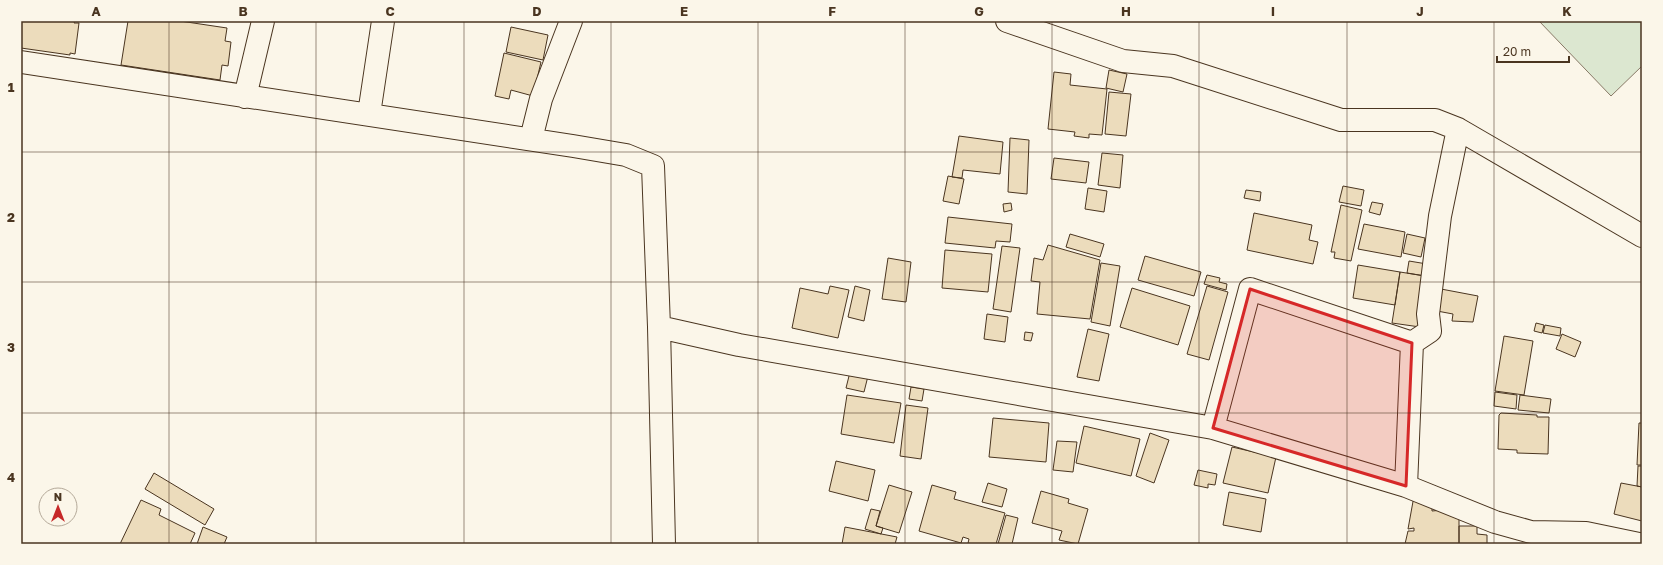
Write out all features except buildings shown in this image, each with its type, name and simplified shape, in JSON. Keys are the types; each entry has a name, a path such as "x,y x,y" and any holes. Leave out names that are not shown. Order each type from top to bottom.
{"street":[{"path":"245,97 263,21"},
{"path":"369,114 383,21"},
{"path":"531,139 541,99 571,21"},
{"path":"1007,21 1123,61 1173,66 1341,120 1435,120 1458,129 1642,236"},
{"path":"21,62 531,139 626,155 653,166 659,327 664,544"},
{"path":"1213,428 1250,289 1412,342 1430,331 1428,314 1440,216 1458,129"},
{"path":"659,327 739,345 1213,428 1406,486 1495,522 1530,538 1586,533 1639,544"},
{"path":"1406,486 1412,342"}],"highlighted area":[{"path":"1250,289 1412,343 1406,486 1213,428"}],"green space":[{"path":"1539,21 1642,21 1642,66 1611,96"}]}
